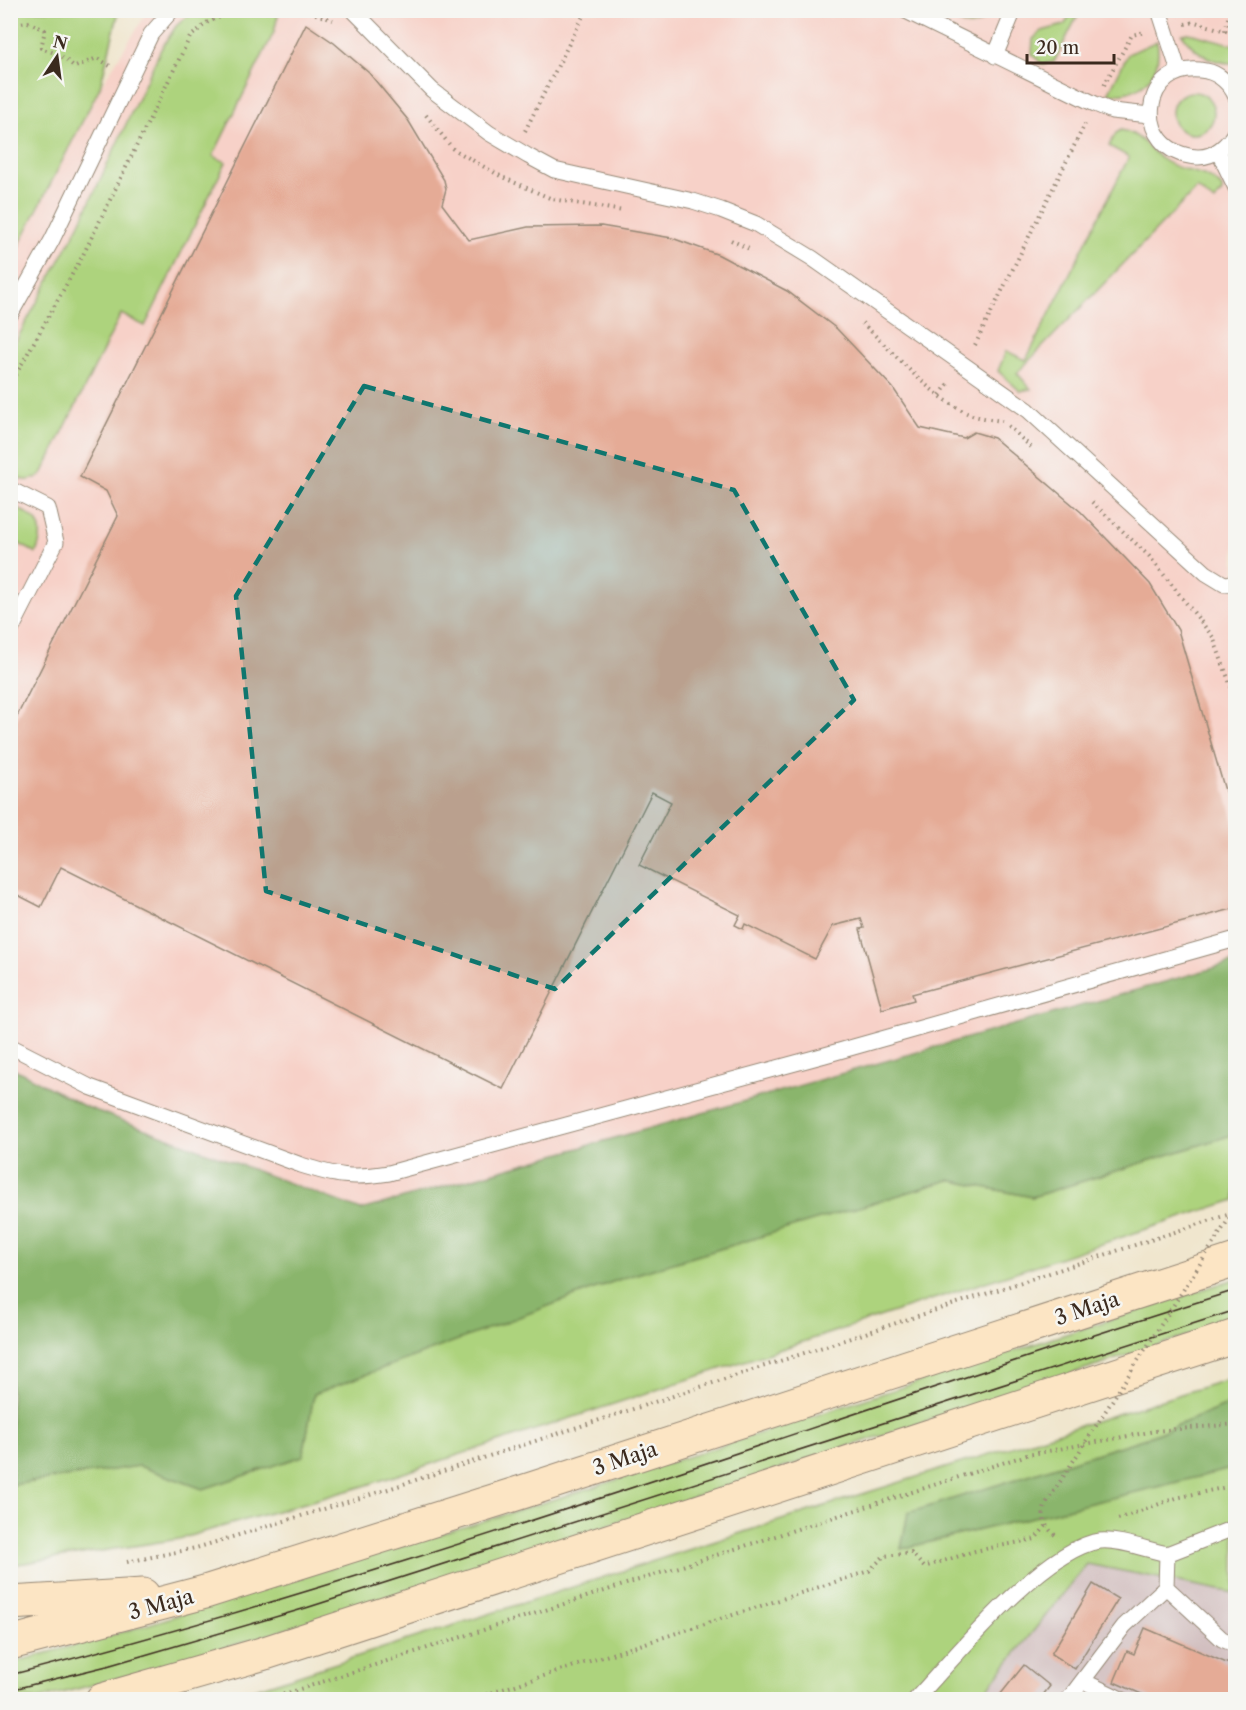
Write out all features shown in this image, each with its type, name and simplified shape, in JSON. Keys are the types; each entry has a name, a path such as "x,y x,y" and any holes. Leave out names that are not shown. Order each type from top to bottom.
{"main road":[{"name":"3 Maja","path":"10,1643 205,1592 522,1492 1236,1260"},
{"path":"102,1700 265,1653 1236,1336"},
{"path":"10,1603 205,1592"},
{"path":"166,1700 265,1653"}],"lane":[{"path":"10,315 52,240 151,34 172,10"},
{"path":"353,10 432,90 489,133 554,170 693,201 756,224 898,317 1028,410 1206,573 1224,584 1236,583"},
{"path":"904,10 1095,104 1112,111 1150,115"},
{"path":"995,56 1014,10"},
{"path":"1159,10 1179,72"},
{"path":"1235,93 1224,80 1210,71 1195,69 1179,72 1157,89 1150,115 1155,133 1166,147 1182,156 1201,158 1218,151 1231,140 1236,130"},
{"path":"1218,151 1236,188"},
{"path":"10,489 48,508 56,542 10,632"},
{"path":"10,1046 102,1091 330,1175 358,1178 389,1173 814,1058 1236,939"},
{"path":"915,1700 1026,1583 1063,1557 1099,1541 1120,1543 1167,1554 1236,1527"},
{"path":"1068,1700 1124,1626 1166,1587 1167,1554"},
{"path":"1166,1587 1222,1639 1236,1645"},
{"path":"1083,1681 1122,1700"}],"path":[{"path":"10,385 83,255 190,38 208,22 237,10"},
{"path":"304,10 332,18 340,26"},
{"path":"502,177 586,10"},
{"path":"1225,31 1230,10"},
{"path":"10,24 28,22 45,30 41,48 60,55 75,67 97,58 130,78"},
{"path":"940,395 963,365 981,334 1095,104 1132,35 1195,22 1236,34"},
{"path":"424,114 453,149 502,177 552,199 626,211"},
{"path":"721,236 759,254"},
{"path":"857,318 888,346 917,379 968,414 1003,421 1037,452"},
{"path":"1089,499 1149,556 1213,637 1236,700"},
{"path":"1059,1538 1046,1526 1043,1511 1047,1502 1236,1210"},
{"path":"125,1563 214,1543 382,1491 1236,1210"},
{"path":"266,1700 1016,1458 1145,1432 1236,1424"},
{"path":"1111,1522 1162,1502 1236,1485"},
{"path":"469,1700 869,1572 884,1556 911,1553 924,1567 975,1551 1035,1539 1046,1526"}],"highlighted area":[{"path":"364,386 734,490 854,700 555,989 266,891 236,596"}],"shaded area":[{"path":"148,11 1235,11 1235,962 361,1210 84,1106 11,1067 10,261 100,87"},
{"path":"1087,1564 1235,1593 1235,1699 979,1700"}],"green space":[{"path":"11,10 119,11 100,87 11,261"},
{"path":"194,11 279,11 274,32 213,156 226,162 145,326 121,314 42,474 30,480 19,479 11,475 11,350 79,225 161,49 176,26"},
{"path":"955,11 985,11 985,18 969,26 962,24 954,17"},
{"path":"1074,11 1080,11 1054,62 1042,64 1032,54 1033,39 1042,31 1064,25"},
{"path":"1189,33 1235,45 1235,63 1219,62 1198,52 1182,34"},
{"path":"1157,41 1157,64 1147,81 1130,91 1108,94 1128,54"},
{"path":"1193,92 1201,93 1208,98 1213,105 1213,121 1208,128 1201,133 1193,134 1185,133 1178,128 1173,121 1172,113 1173,105 1178,98 1185,93"},
{"path":"1121,130 1139,138 1170,164 1208,177 1222,188 1222,192 1214,202 1197,188 1017,373 1031,389 1020,391 998,371 1006,351 1026,360 1129,157 1109,146 1116,133"},
{"path":"11,505 27,513 37,522 41,535 36,553 16,542 11,552"},
{"path":"1235,962 1235,1134 1032,1197 949,1180 623,1278 314,1394 303,1456 203,1489 139,1466 11,1485 11,1067 84,1106 361,1210"},
{"path":"1235,1134 1235,1200 364,1486 179,1539 11,1565 11,1485 139,1466 203,1489 303,1456 314,1394 623,1278 949,1180 1032,1197"},
{"path":"1235,1279 1235,1320 357,1607 170,1665 38,1699 11,1700 11,1663 133,1629 613,1481"},
{"path":"1235,1377 1235,1402 1146,1438 908,1513 901,1549 1235,1468 1235,1593 1087,1564 979,1699 245,1700 243,1693"},
{"path":"1235,1402 1235,1468 901,1549 908,1513 1146,1438"}],"building":[{"path":"306,24 334,43 369,73 408,120 444,180 446,189 442,204 469,240 528,227 601,226 672,238 719,255 787,291 837,329 893,388 920,428 964,438 974,432 994,438 1081,512 1150,584 1178,630 1236,828 1236,908 912,994 914,1000 882,1009 860,929 864,928 861,919 833,926 815,959 745,924 743,929 735,925 740,915 639,865 671,802 652,792 503,1089 61,867 41,907 10,891 10,730 118,516 106,491 80,477"},
{"path":"1093,1584 1118,1599 1075,1669 1051,1654"},
{"path":"1145,1628 1236,1667 1236,1700 1155,1700 1114,1682 1127,1651 1134,1654"},
{"path":"1024,1665 1050,1686 1039,1700 996,1700"}],"tram line":[{"path":"10,1675 165,1633 472,1540 1236,1290"},
{"path":"10,1690 107,1666 306,1608 1236,1310"}]}
